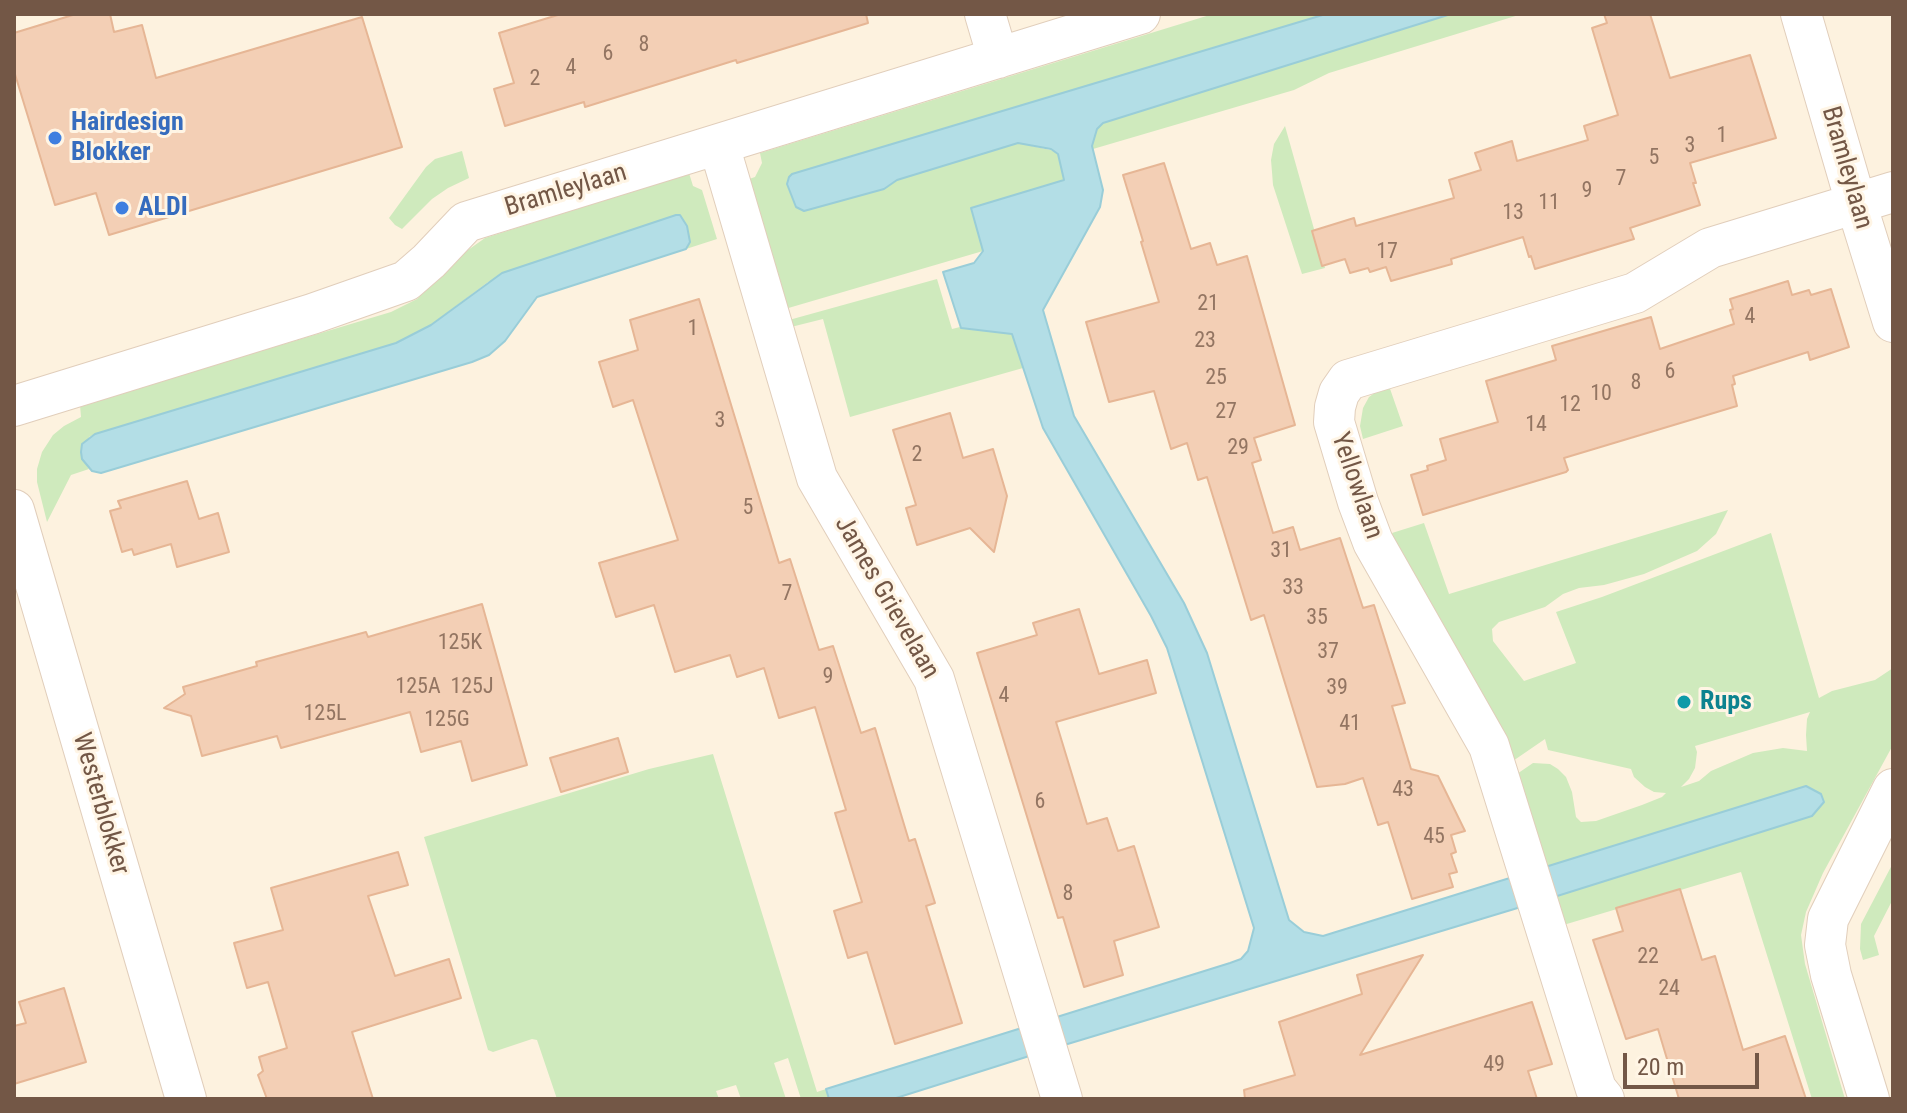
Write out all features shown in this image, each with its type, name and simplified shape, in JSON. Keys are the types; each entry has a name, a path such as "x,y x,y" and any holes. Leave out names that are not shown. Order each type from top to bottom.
{"street":[{"path":"985,14 998,58"},
{"name":"Bramleylaan","path":"14,406 406,281 466,222 1140,14"},
{"name":"Bramleylaan","path":"1801,14 1874,198 1893,322"},
{"name":"James Grievelaan","path":"719,145 817,478 934,679 1062,1099"},
{"name":"Yellowlaan","path":"1596,1096 1489,746 1373,542 1334,422 1339,393 1348,380 1635,293 1710,248 1874,198"},
{"name":"Westerblokker","path":"14,510 186,1099"},
{"path":"1869,1099 1831,975 1825,945 1828,919 1893,789"}],"green space":[{"path":"1213,14 1326,14 787,184 796,207 804,211 884,189 897,180 1018,143 1055,151 1064,180 972,208 983,251 785,309 746,180 755,177 762,163 760,153"},
{"path":"1451,14 1522,14 1329,73 1294,90 1093,149 1092,141 1103,123"},
{"path":"1285,126 1325,268 1302,274 1273,185 1271,160 1274,144"},
{"path":"462,151 469,178 432,199 402,229 395,225 389,218 426,167 435,159"},
{"path":"689,173 693,186 702,190 717,239 686,249 690,242 488,282 431,325 396,343 95,434 89,437 89,469 71,475 47,522 37,482 37,469 42,452 53,435 81,417 80,405 391,312 417,299 461,255 485,238"},
{"path":"937,279 952,329 960,327 1012,333 1023,368 850,417 823,319 791,327 789,320"},
{"path":"1388,383 1403,426 1363,439 1360,426 1363,408 1369,397"},
{"path":"1728,510 1716,534 1697,551 1644,574 1579,588 1563,594 1545,607 1499,622 1492,629 1493,641 1524,681 1576,663 1556,612 1771,533 1819,698 1832,691 1875,680 1893,668 1893,745 1823,873 1806,912 1801,935 1805,964 1845,1099 1812,1099 1741,872 1560,926 1554,897 1812,816 1805,787 1541,868 1514,776 1533,763 1550,764 1566,777 1576,817 1581,822 1596,821 1666,793 1645,787 1634,777 1631,769 1548,750 1545,739 1510,763 1392,533 1424,523 1449,594","holes":["1810,712 1807,719 1807,751 1783,748 1753,753 1681,787 1695,768 1695,746"]},
{"path":"713,754 817,1092 826,1089 829,1099 801,1099 788,1058 774,1063 786,1099 741,1099 736,1085 716,1091 719,1099 557,1099 537,1040 493,1052 488,1050 424,837 649,769"},
{"path":"1893,863 1893,899 1874,936 1879,955 1863,960 1861,924"}],"water":[{"path":"1326,14 1451,14 1103,123 1097,129 1092,146 1103,190 1100,207 1043,310 1074,416 1184,603 1207,653 1289,920 1304,932 1323,936 1806,786 1821,794 1824,802 1812,816 893,1099 829,1099 826,1089 1241,959 1248,951 1254,928 1167,648 1043,428 1012,334 961,328 943,272 974,263 983,251 971,208 1064,180 1058,154 1051,149 1018,143 897,180 884,189 804,211 796,207 787,184 789,177"},
{"path":"680,215 687,226 690,242 686,249 537,297 505,341 489,355 472,362 101,473 92,471 82,459 82,444 95,434 396,343 431,325 502,273"}],"building":[{"path":"76,14 110,14 114,32 142,25 156,78 362,17 402,147 109,235 96,193 55,205 14,71 14,33"},
{"path":"561,14 866,14 868,23 585,107 584,102 505,126 494,89 514,83 499,33"},
{"path":"1604,14 1650,14 1670,78 1750,55 1776,138 1690,163 1700,205 1630,228 1634,239 1535,269 1523,237 1451,259 1452,264 1391,281 1386,267 1350,273 1345,259 1322,266 1312,231 1354,218 1356,226 1454,198 1449,180 1481,170 1475,153 1512,141 1517,161 1588,140 1584,126 1618,115 1592,28 1607,23"},
{"path":"1164,163 1191,249 1210,243 1217,265 1247,256 1295,425 1254,438 1261,460 1252,463 1273,533 1293,527 1300,550 1340,538 1363,608 1374,605 1405,703 1392,706 1411,769 1438,776 1465,831 1451,835 1456,852 1451,854 1457,872 1449,874 1453,887 1412,899 1388,822 1378,825 1363,778 1345,784 1317,787 1264,615 1251,620 1207,477 1198,480 1187,443 1171,449 1154,391 1109,402 1086,322 1159,302 1123,175"},
{"path":"1788,281 1792,295 1809,290 1811,295 1831,289 1849,347 1810,360 1808,352 1733,376 1737,406 1564,458 1566,472 1423,515 1411,475 1446,460 1440,439 1498,422 1486,381 1556,360 1552,346 1651,317 1660,349 1734,324 1730,299"},
{"path":"699,299 779,563 790,559 819,650 833,646 861,733 875,728 909,841 915,839 935,903 926,906 962,1023 895,1044 867,952 848,958 834,911 862,902 835,813 846,810 815,707 779,718 764,668 737,677 730,655 675,672 654,605 616,617 599,563 678,540 633,400 613,407 599,362 638,350 630,320"},
{"path":"950,413 963,458 993,449 1007,496 994,552 970,528 917,545 906,508 916,505 893,430"},
{"path":"187,481 199,519 218,513 229,552 177,567 171,544 134,555 132,549 122,552 110,511 121,508 118,501"},
{"path":"482,604 527,765 472,781 461,741 421,752 410,712 281,748 277,736 202,756 191,716 164,708 185,694 183,687 257,666 256,662 366,632 368,637"},
{"path":"1079,609 1099,674 1147,660 1156,693 1056,722 1087,824 1107,818 1118,851 1134,846 1159,927 1114,941 1123,975 1084,987 1063,917 1058,918 977,653 1037,635 1033,623"},
{"path":"618,738 628,772 561,792 550,758"},
{"path":"398,852 408,885 368,896 395,976 449,959 461,998 352,1032 373,1099 267,1099 258,1075 263,1071 259,1057 287,1048 268,982 247,988 234,943 283,930 271,888"},
{"path":"1680,889 1702,960 1715,956 1743,1050 1785,1036 1806,1099 1679,1099 1658,1029 1626,1039 1593,940 1623,931 1616,908"},
{"path":"1423,955 1360,1055 1532,1002 1552,1064 1528,1071 1537,1099 1245,1099 1244,1090 1295,1075 1279,1022 1362,994 1357,975"},
{"path":"64,988 86,1062 14,1084 14,1026 26,1023 19,1002"}],"place":[{"name":"Hairdesign Blokker","path":"55,138"},
{"name":"ALDI","path":"122,208"},
{"name":"Rups","path":"1684,702"}]}
